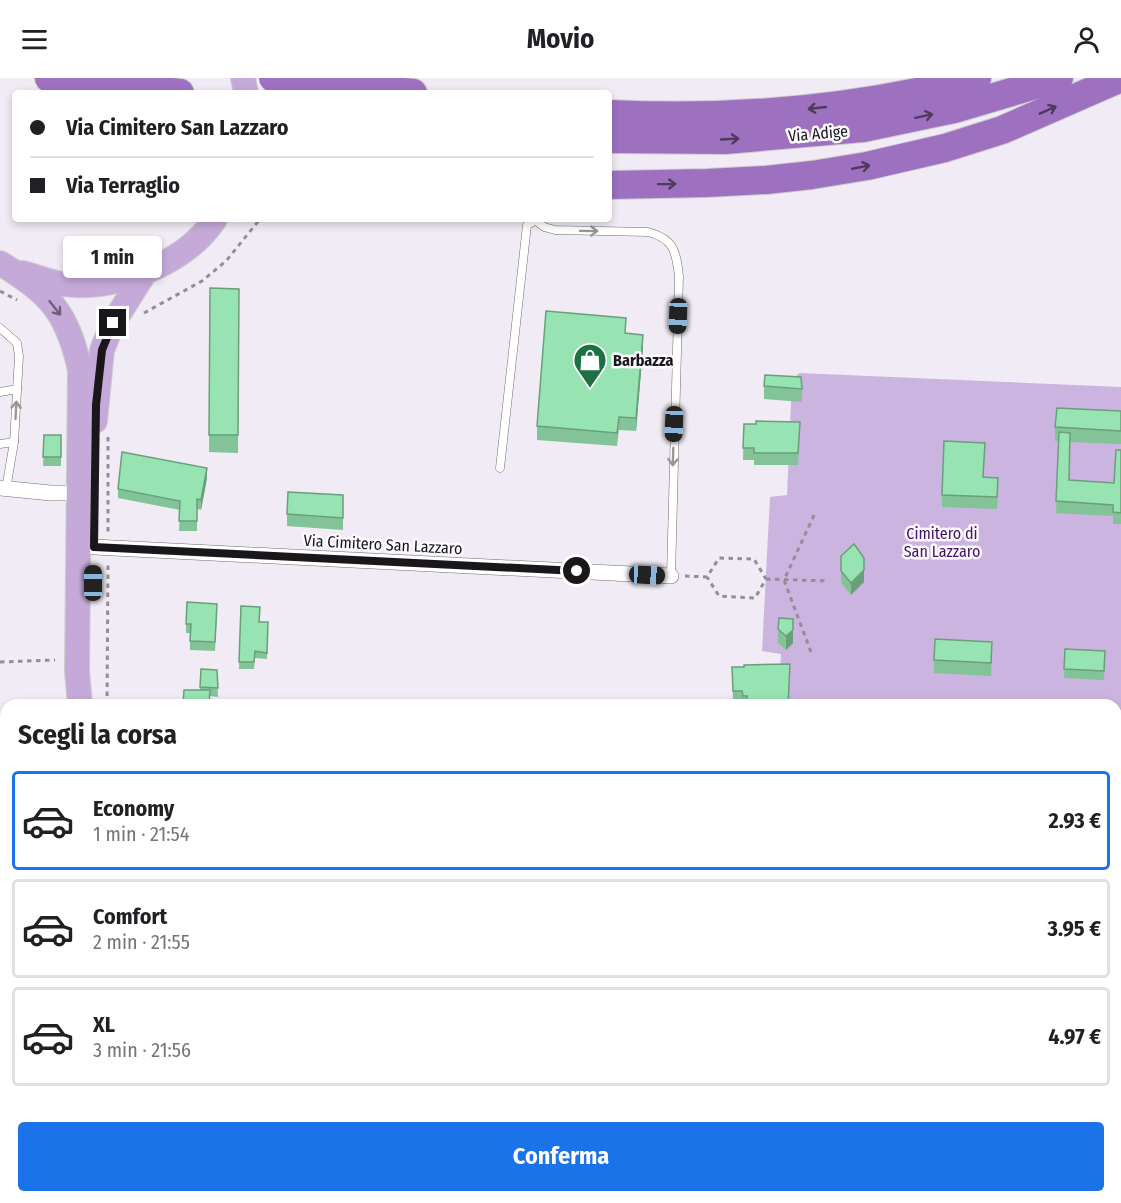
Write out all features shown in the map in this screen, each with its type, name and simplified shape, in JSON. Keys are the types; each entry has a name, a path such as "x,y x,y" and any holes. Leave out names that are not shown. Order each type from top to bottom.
{"highway":[{"path":"49,78 154,90"},
{"path":"273,78 385,90"},
{"name":"Via Adige","path":"612,114 722,116 807,110 905,96 977,78"},
{"name":"Via Adige","path":"612,139 725,140 863,128 954,109 1059,78"},
{"path":"612,185 766,180 867,166 1002,130 1121,78"}],"main road":[{"path":"5,266 63,284 100,284 144,274 183,251 212,222"},
{"path":"5,266 39,290 58,309 74,343 80,369 80,699"},
{"path":"91,699 101,548 96,405 102,350 113,323 144,274"}],"street":[{"path":"3,488 51,493 79,493"},
{"name":"Via Cimitero San Lazzaro","path":"101,548 671,576"}],"lane":[{"path":"500,468 527,225 532,222"},
{"path":"537,222 543,227 555,230 648,232 660,235 671,243 677,258 679,276 671,576"},
{"path":"0,328 12,337 18,348 14,442 3,488"},
{"path":"0,392 17,389"},
{"path":"0,444 14,442"}],"path":[{"path":"137,320 143,313 202,281 226,261 258,222"},
{"path":"107,699 101,548 108,431"},
{"path":"811,652 784,580 816,511"},
{"path":"706,577 719,558 754,559 766,579"},
{"path":"671,576 706,577"},
{"path":"706,577 719,596 755,598 766,579"},
{"path":"766,579 829,582"},
{"path":"0,663 55,660"}],"green space":[{"name":"Cimitero di San Lazzaro","path":"799,373 1121,387 1121,699 778,699 781,654 762,651 770,497 787,495 792,380"}],"building":[{"path":"210,288 239,289 238,435 209,435"},
{"name":"Barbazza","path":"546,311 626,318 625,333 643,335 636,418 619,417 617,433 537,426"},
{"path":"765,375 801,377 802,389 764,386"},
{"path":"1057,408 1121,411 1121,431 1055,427"},
{"path":"756,421 800,422 798,453 754,453 754,448 743,448 744,424 756,424"},
{"path":"1059,432 1070,433 1069,480 1114,483 1116,450 1121,450 1121,513 1113,512 1113,505 1056,501"},
{"path":"44,435 61,435 61,457 43,457"},
{"path":"944,441 985,443 983,477 998,478 997,497 942,495"},
{"path":"122,452 207,468 201,500 197,499 197,521 179,521 180,501 118,489"},
{"path":"288,492 343,495 343,518 287,514"},
{"path":"854,544 864,558 864,570 851,583 841,571 841,556"},
{"path":"187,602 217,604 215,642 190,641 191,624 186,624"},
{"path":"241,606 260,607 259,622 268,622 267,653 255,651 254,662 239,662"},
{"path":"779,618 793,619 793,630 786,636 778,629"},
{"path":"935,639 992,642 991,663 934,660"},
{"path":"1065,649 1105,651 1104,671 1064,669"},
{"path":"790,664 788,699 747,699 747,696 743,696 742,691 733,691 732,667 744,667 744,665"},
{"path":"201,669 217,670 218,688 200,687"},
{"path":"184,690 210,690 209,699 183,699"}],"place":[{"name":"Barbazza","path":"590,389"}],"route":[{"path":"113,323 102,350 96,405 94,547 577,571"}]}
